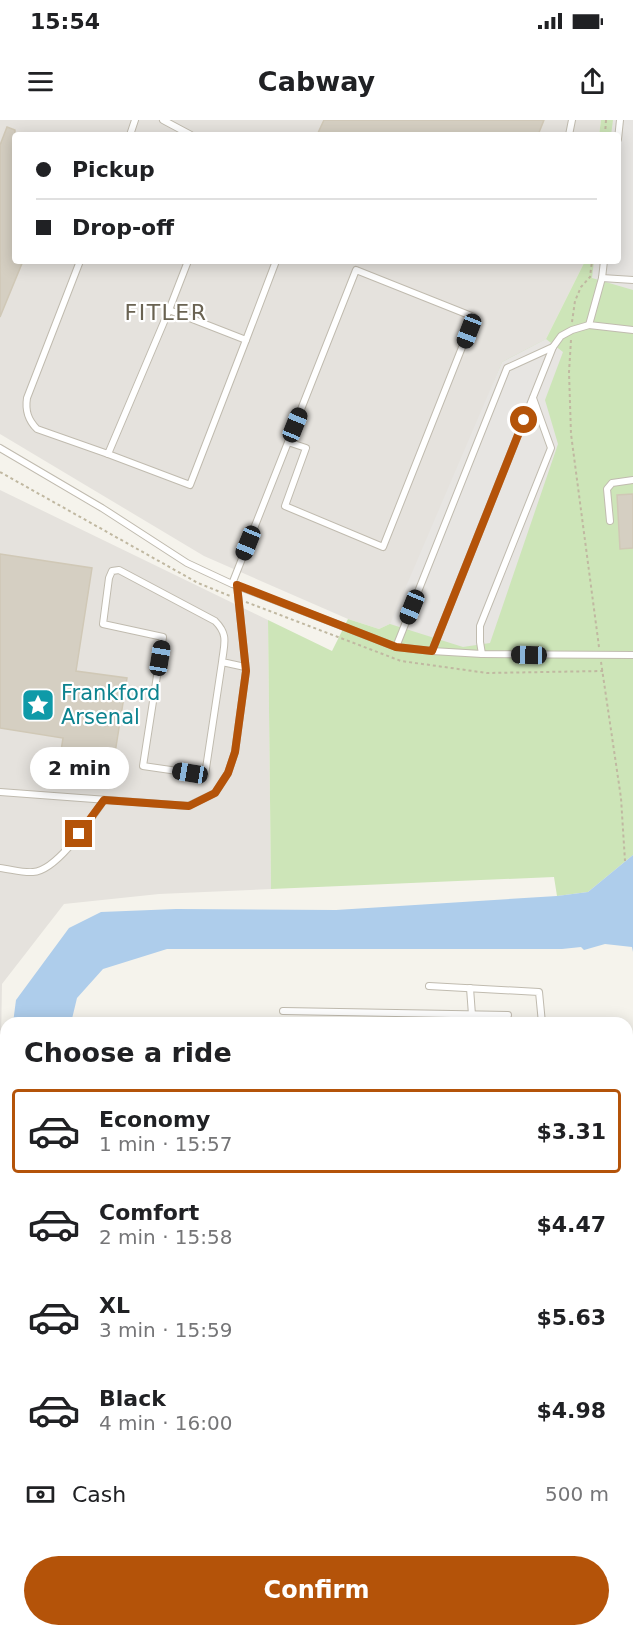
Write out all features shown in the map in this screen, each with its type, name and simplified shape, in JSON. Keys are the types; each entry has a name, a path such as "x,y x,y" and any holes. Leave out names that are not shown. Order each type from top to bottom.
{"lane":[{"path":"126,120 135,122"},
{"path":"163,120 185,132"},
{"path":"79,264 27,398 27,415 31,423 38,429 190,485 275,264"},
{"path":"108,454 187,264"},
{"path":"589,325 604,264"},
{"path":"0,792 189,806 215,793 228,773 235,752 245,667 234,585 288,442 356,270 474,317 383,547 285,506 306,448 288,442"},
{"path":"602,278 633,280"},
{"path":"169,310 246,340"},
{"path":"432,651 553,347 561,336 589,325 633,330"},
{"path":"396,647 507,368 553,347"},
{"path":"482,654 480,626 551,448 533,397"},
{"path":"0,448 102,508 187,563 234,585 396,647 482,654 633,655"},
{"path":"610,521 607,489 612,483 633,480"},
{"path":"119,570 214,621 223,629 222,662 205,775 143,766 163,637 103,624 112,571 119,570"},
{"path":"222,662 245,667"},
{"path":"0,868 33,873 48,867 67,849 104,800"},
{"path":"429,986 539,992 541,1017"},
{"path":"470,988 472,1016"},
{"path":"283,1011 508,1016"}],"path":[{"path":"573,319 575,301 581,287 590,277 592,264"},
{"path":"571,340 569,372 571,434 599,647"},
{"path":"0,472 198,583 219,591"},
{"path":"601,662 621,806 625,861"}],"shaded area":[{"path":"0,120 601,120 599,132 12,132 12,264 584,264 546,339 502,363 396,621 379,629 348,619 204,556 0,434"},
{"path":"613,120 633,120 633,290 592,278 594,264 621,264 621,132 611,132"},
{"path":"546,339 563,352 545,400 558,444 490,643 463,647 390,624 502,362"},
{"path":"0,490 268,620 271,889 159,894 64,904 2,984 0,1017"}],"green space":[{"path":"601,120 633,120 633,855 588,892 557,896 554,877 271,889 268,620 332,651 348,619 379,629 396,621 502,362 546,339 584,264 621,264 621,132 599,132"}],"water":[{"path":"633,855 633,952 632,947 605,944 584,950 581,947 562,949 167,949 103,969 77,998 72,1017 14,1017 16,1000 69,928 101,912 176,909 336,910 588,892"}],"building":[{"path":"324,120 544,120 539,132 318,132"},
{"path":"7,127 15,130 12,132 12,264 22,264 0,317 0,145"},
{"path":"633,494 633,548 620,549 617,495"},
{"path":"0,554 92,568 76,671 127,678 111,778 58,770 63,738 0,728"}],"place":[{"name":"Frankford Arsenal","path":"38,705"}],"district":[{"name":"FITLER","path":"166,312"}],"route":[{"path":"79,834 104,800 189,806 215,793 228,773 235,752 246,671 237,585 396,647 432,651 524,420"}]}
